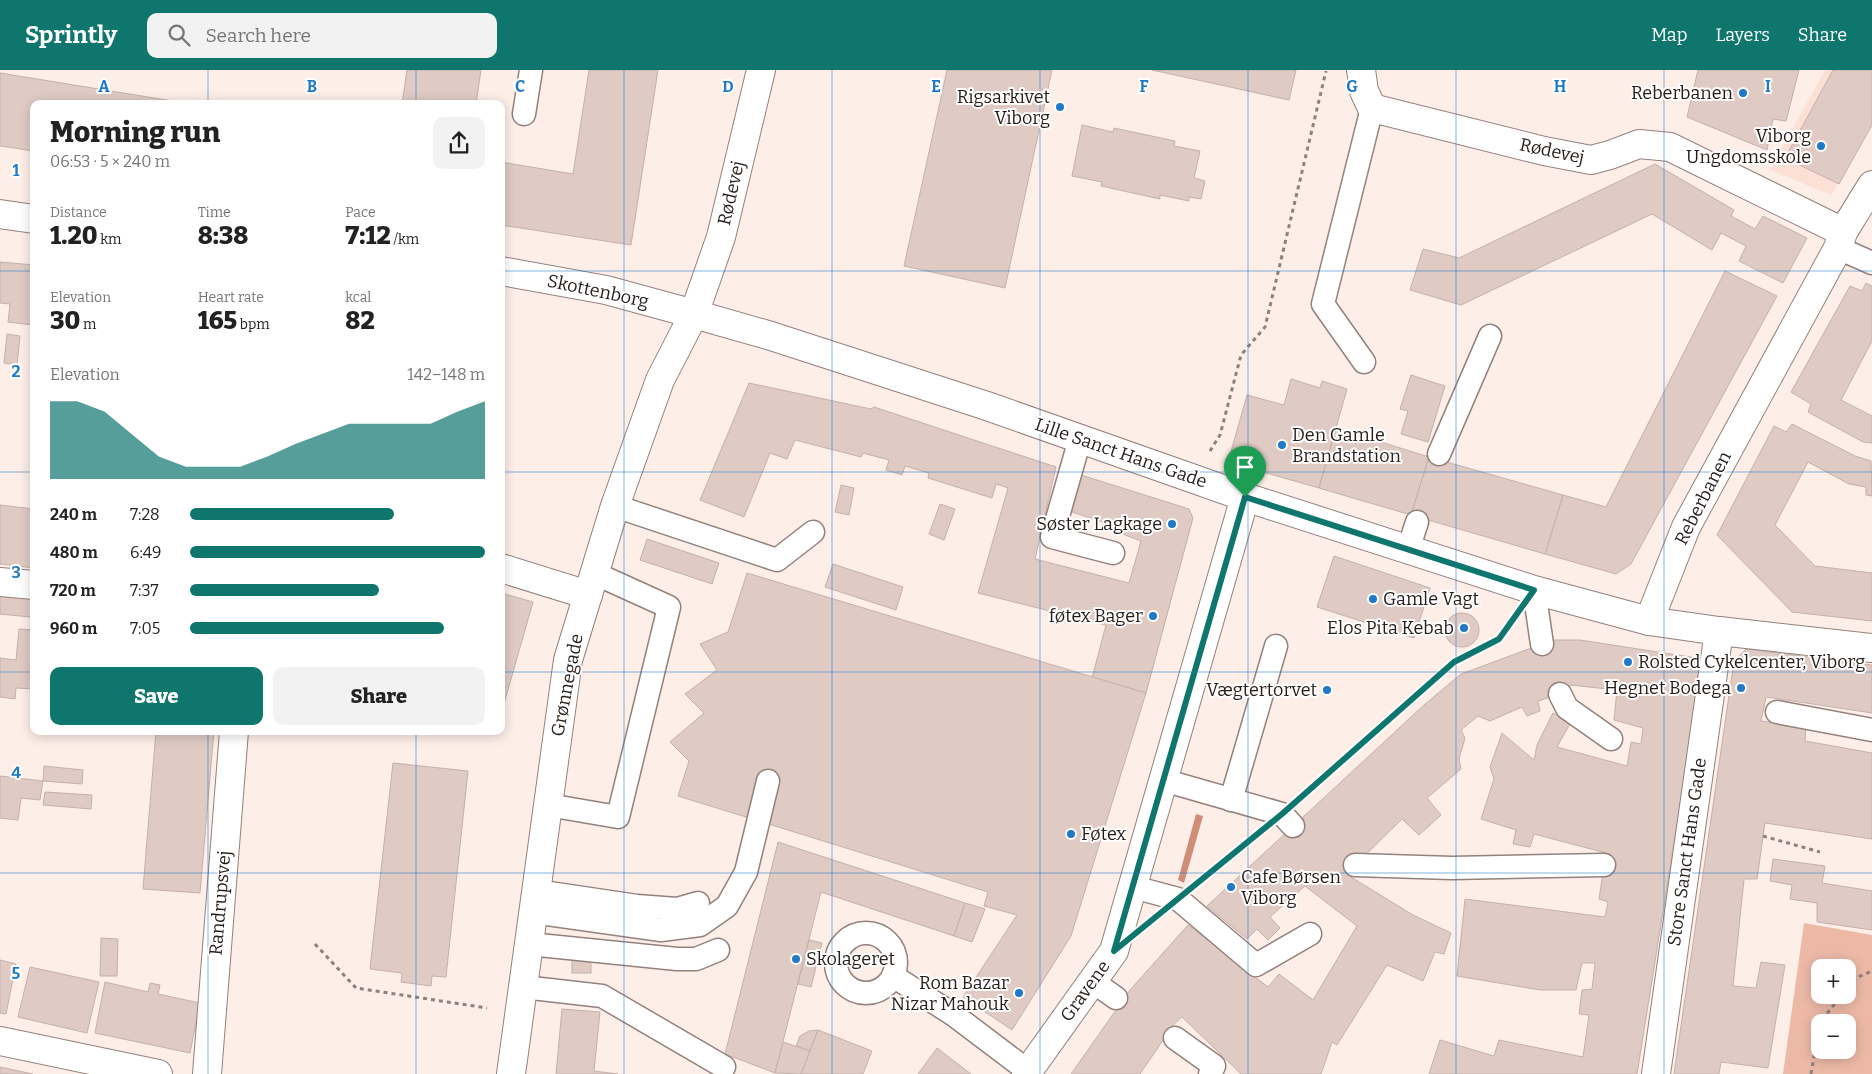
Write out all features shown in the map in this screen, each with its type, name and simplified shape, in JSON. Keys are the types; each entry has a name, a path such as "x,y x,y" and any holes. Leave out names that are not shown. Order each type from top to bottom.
{"street":[{"name":"Rødevej","path":"694,314 721,237 761,70"},
{"path":"1361,70 1364,91 1372,108"},
{"name":"Rødevej","path":"1372,108 1544,151 1590,160 1639,144 1670,147 1841,240"},
{"name":"Reberbanen","path":"1648,621 1686,527 1872,185"},
{"path":"0,214 30,218"},
{"name":"Skottenborg","path":"505,272 606,290 694,314"},
{"name":"Lille Sanct Hans Gade","path":"694,314 771,336 977,403 1245,497 1534,590 1648,621 1872,648"},
{"name":"Grønnegade","path":"511,1074 568,660 615,506 660,380 694,314"},
{"name":"Gravene","path":"1027,1072 1114,951 1245,497"},
{"path":"505,569 591,584"},
{"path":"0,582 30,585"},
{"name":"Store Sanct Hans Gade","path":"1656,1074 1676,880 1719,631"},
{"name":"Randrupsvej","path":"207,1074 234,735"},
{"path":"0,1041 158,1074"}],"lane":[{"path":"524,114 531,70"},
{"path":"1364,362 1323,304 1372,108"},
{"path":"1841,240 1872,263"},
{"path":"1439,454 1490,336"},
{"path":"1080,439 1052,537 1113,553"},
{"path":"615,506 777,560 813,532"},
{"path":"1408,550 1417,522"},
{"path":"548,805 618,817 669,607 591,584"},
{"path":"1534,590 1542,644"},
{"path":"1231,800 1276,646"},
{"path":"1560,694 1566,708 1611,739"},
{"path":"1777,712 1872,730"},
{"path":"1164,780 1231,800 1287,820"},
{"path":"534,901 660,930 700,925 727,906 746,872 768,782"},
{"path":"1355,865 1452,868 1604,865"},
{"path":"1133,887 1178,899 1256,965 1310,934"},
{"path":"534,901 677,909 698,903"},
{"path":"529,944 677,959 696,959 718,950"},
{"path":"893,976 954,1015 1027,1072"},
{"path":"1092,981 1116,998"},
{"path":"521,1000 602,996 724,1066"},
{"path":"1175,1038 1214,1066 1210,1074"}],"path":[{"path":"1192,479 1220,436 1241,355 1265,327 1327,70"},
{"path":"1178,899 1287,820 1454,662 1499,639 1534,590"},
{"path":"1763,836 1820,852"},
{"path":"315,944 356,988 521,1000"},
{"path":"1856,978 1872,971"},
{"path":"1811,1074 1820,1022 1835,1004"}],"shaded area":[{"name":"Viborg Ungdomsskole","path":"1825,70 1872,70 1872,121 1831,195 1770,170"},
{"path":"1196,814 1203,816 1184,883 1178,880"},
{"path":"1804,923 1872,935 1872,1074 1783,1074"}],"building":[{"path":"407,70 481,70 477,100 403,100"},
{"path":"589,70 658,70 631,245 505,226 505,163 573,174"},
{"path":"947,70 1052,70 1005,288 904,266"},
{"path":"1152,70 1296,70 1289,100"},
{"name":"Reberbanen","path":"1698,70 1799,70 1786,121 1773,119 1767,150 1687,117"},
{"name":"Viborg Ungdomsskole","path":"1833,70 1872,70 1872,125 1839,184 1785,158"},
{"path":"0,73 166,100 30,100 30,150 0,146"},
{"path":"1082,125 1113,132 1114,128 1175,141 1174,146 1200,151 1194,178 1205,181 1201,199 1189,197 1189,201 1160,195 1160,199 1101,186 1102,182 1072,176"},
{"path":"1655,164 1734,210 1731,216 1755,229 1763,216 1807,238 1783,283 1739,261 1746,246 1721,233 1712,250 1652,214 1461,305 1410,290 1423,249 1459,258"},
{"path":"0,262 30,265 30,325 8,322 10,304 0,303"},
{"path":"1725,271 1777,296 1631,564 1616,574 1545,554 1563,495 1606,507"},
{"path":"1866,283 1872,286 1872,341 1841,400 1872,416 1872,443 1863,442 1808,412 1811,404 1791,392 1850,286 1862,291"},
{"path":"7,334 20,336 17,365 4,363"},
{"path":"1411,375 1445,386 1428,442 1401,434 1408,411 1400,409"},
{"name":"Den Gamle Brandstation","path":"1291,379 1320,388 1322,381 1347,389 1319,488 1228,462 1247,395 1284,405"},
{"path":"749,383 871,409 874,407 1056,467 1035,559 1129,583 1141,541 1112,530 1112,525 1072,512 1081,475 1189,509 1193,518 1146,693 1092,678 1106,625 978,593 1008,488 996,484 992,498 928,478 929,473 905,466 902,475 886,470 889,460 863,453 861,457 795,440 787,459 770,453 744,517 700,500"},
{"path":"1792,424 1855,456 1871,461 1872,496 1866,495 1866,487 1849,484 1808,462 1775,525 1815,566 1872,573 1872,621 1792,612 1717,535 1774,426 1786,432"},
{"path":"1336,428 1429,457 1411,515 1319,488"},
{"path":"1429,457 1563,495 1545,554 1411,515"},
{"path":"841,485 854,488 849,515 835,512"},
{"path":"940,504 955,509 944,540 929,534"},
{"path":"0,505 30,509 30,568 0,564"},
{"path":"647,539 719,563 712,584 640,560"},
{"name":"Gamle Vagt","path":"1334,556 1430,588 1414,638 1317,607"},
{"path":"833,564 903,587 896,610 825,587"},
{"path":"747,573 1146,693 1071,936 1012,1030 963,997 1017,915 984,906 988,892 678,796 689,761 670,742 704,713 685,694 717,670 700,644 728,632"},
{"path":"0,594 30,597 30,617 0,614"},
{"path":"505,594 533,602 505,700"},
{"path":"1462,613 1469,614 1474,618 1478,623 1478,637 1474,642 1469,646 1462,647 1455,646 1450,642 1446,637 1445,630 1446,623 1450,618 1455,614"},
{"path":"19,629 30,630 30,689 16,688 15,699 0,697 0,658 16,660"},
{"path":"1553,640 1580,640 1697,658 1702,668 1637,1074 1429,1074 1440,1040 1494,1056 1499,1040 1583,1057 1589,1015 1579,1014 1582,990 1592,989 1595,963 1582,963 1576,990 1540,990 1457,976 1465,899 1605,917 1608,902 1599,899 1606,853 1534,834 1530,847 1513,844 1516,830 1481,819 1494,779 1490,767 1502,733 1534,760 1537,745 1553,713 1571,722 1557,747 1627,766 1631,742 1641,744 1643,728 1614,720 1617,690 1570,685 1569,691 1538,701 1540,711 1527,716 1522,707 1490,721 1478,716 1461,730 1465,738 1459,759 1461,769 1427,798 1441,815 1419,835 1402,819 1346,874 1413,915 1451,933 1444,954 1435,952 1423,981 1387,965 1337,1045 1332,1042 1321,1074 1241,1074 1182,1017 1174,1024 1140,1074 1071,1074 1130,990 1188,925 1268,987 1279,974 1313,1000 1357,926 1305,886 1270,917 1280,928 1268,940 1257,929 1247,939 1207,906 1424,705 1461,674"},
{"path":"1746,649 1872,665 1872,713 1766,697 1761,721 1806,727 1805,741 1872,753 1872,839 1765,823 1757,879 1744,879 1733,986 1756,988 1761,962 1785,965 1768,1068 1721,1062 1719,1074 1674,1074 1734,661"},
{"path":"156,735 214,735 200,893 143,889"},
{"path":"393,763 468,771 446,977 432,976 431,986 401,982 402,973 370,969"},
{"path":"44,766 83,770 82,784 43,781"},
{"path":"0,776 43,781 40,800 21,798 18,820 0,818"},
{"path":"45,792 92,795 91,809 43,805"},
{"path":"778,842 965,903 954,936 821,892 775,1073 725,1054"},
{"path":"1773,859 1825,866 1822,883 1872,891 1872,930 1817,922 1817,903 1790,899 1792,885 1770,881"},
{"path":"965,903 985,909 972,942 954,936"},
{"path":"101,938 118,939 117,976 100,976"},
{"path":"809,940 822,943 811,987 798,984"},
{"path":"572,959 591,959 591,973 572,973"},
{"path":"0,960 16,964 6,1014 0,1013"},
{"path":"30,967 99,982 87,1033 18,1017"},
{"path":"105,982 148,992 150,983 160,985 158,994 200,1003 190,1053 95,1033"},
{"path":"562,1009 600,1012 594,1071 618,1074 556,1074"},
{"path":"818,1030 810,1051 796,1046 800,1036 809,1031"},
{"path":"818,1030 872,1051 863,1074 801,1074"},
{"path":"783,1042 810,1051 801,1074 775,1073"},
{"path":"937,1048 971,1074 918,1074"},
{"path":"0,1067 33,1074 0,1074"}],"place":[{"name":"Reberbanen","path":"1743,93"},
{"name":"Rigsarkivet Viborg","path":"1060,107"},
{"name":"Viborg Ungdomsskole","path":"1821,146"},
{"name":"Den Gamle Brandstation","path":"1282,445"},
{"name":"Søster Lagkage","path":"1172,524"},
{"name":"Gamle Vagt","path":"1373,599"},
{"name":"føtex Bager","path":"1153,616"},
{"name":"Elos Pita Kebab","path":"1464,628"},
{"name":"Rolsted Cykelcenter, Viborg","path":"1628,662"},
{"name":"Hegnet Bodega","path":"1741,688"},
{"name":"Vægtertorvet","path":"1327,690"},
{"name":"Føtex","path":"1071,834"},
{"name":"Cafe Børsen Viborg","path":"1231,887"},
{"name":"Skolageret","path":"796,959"},
{"name":"Rom Bazar Nizar Mahouk","path":"1019,993"}],"route":[{"path":"1245,497 1534,590 1499,639 1454,662 1282,814 1114,951 1133,887 1245,497"}]}
